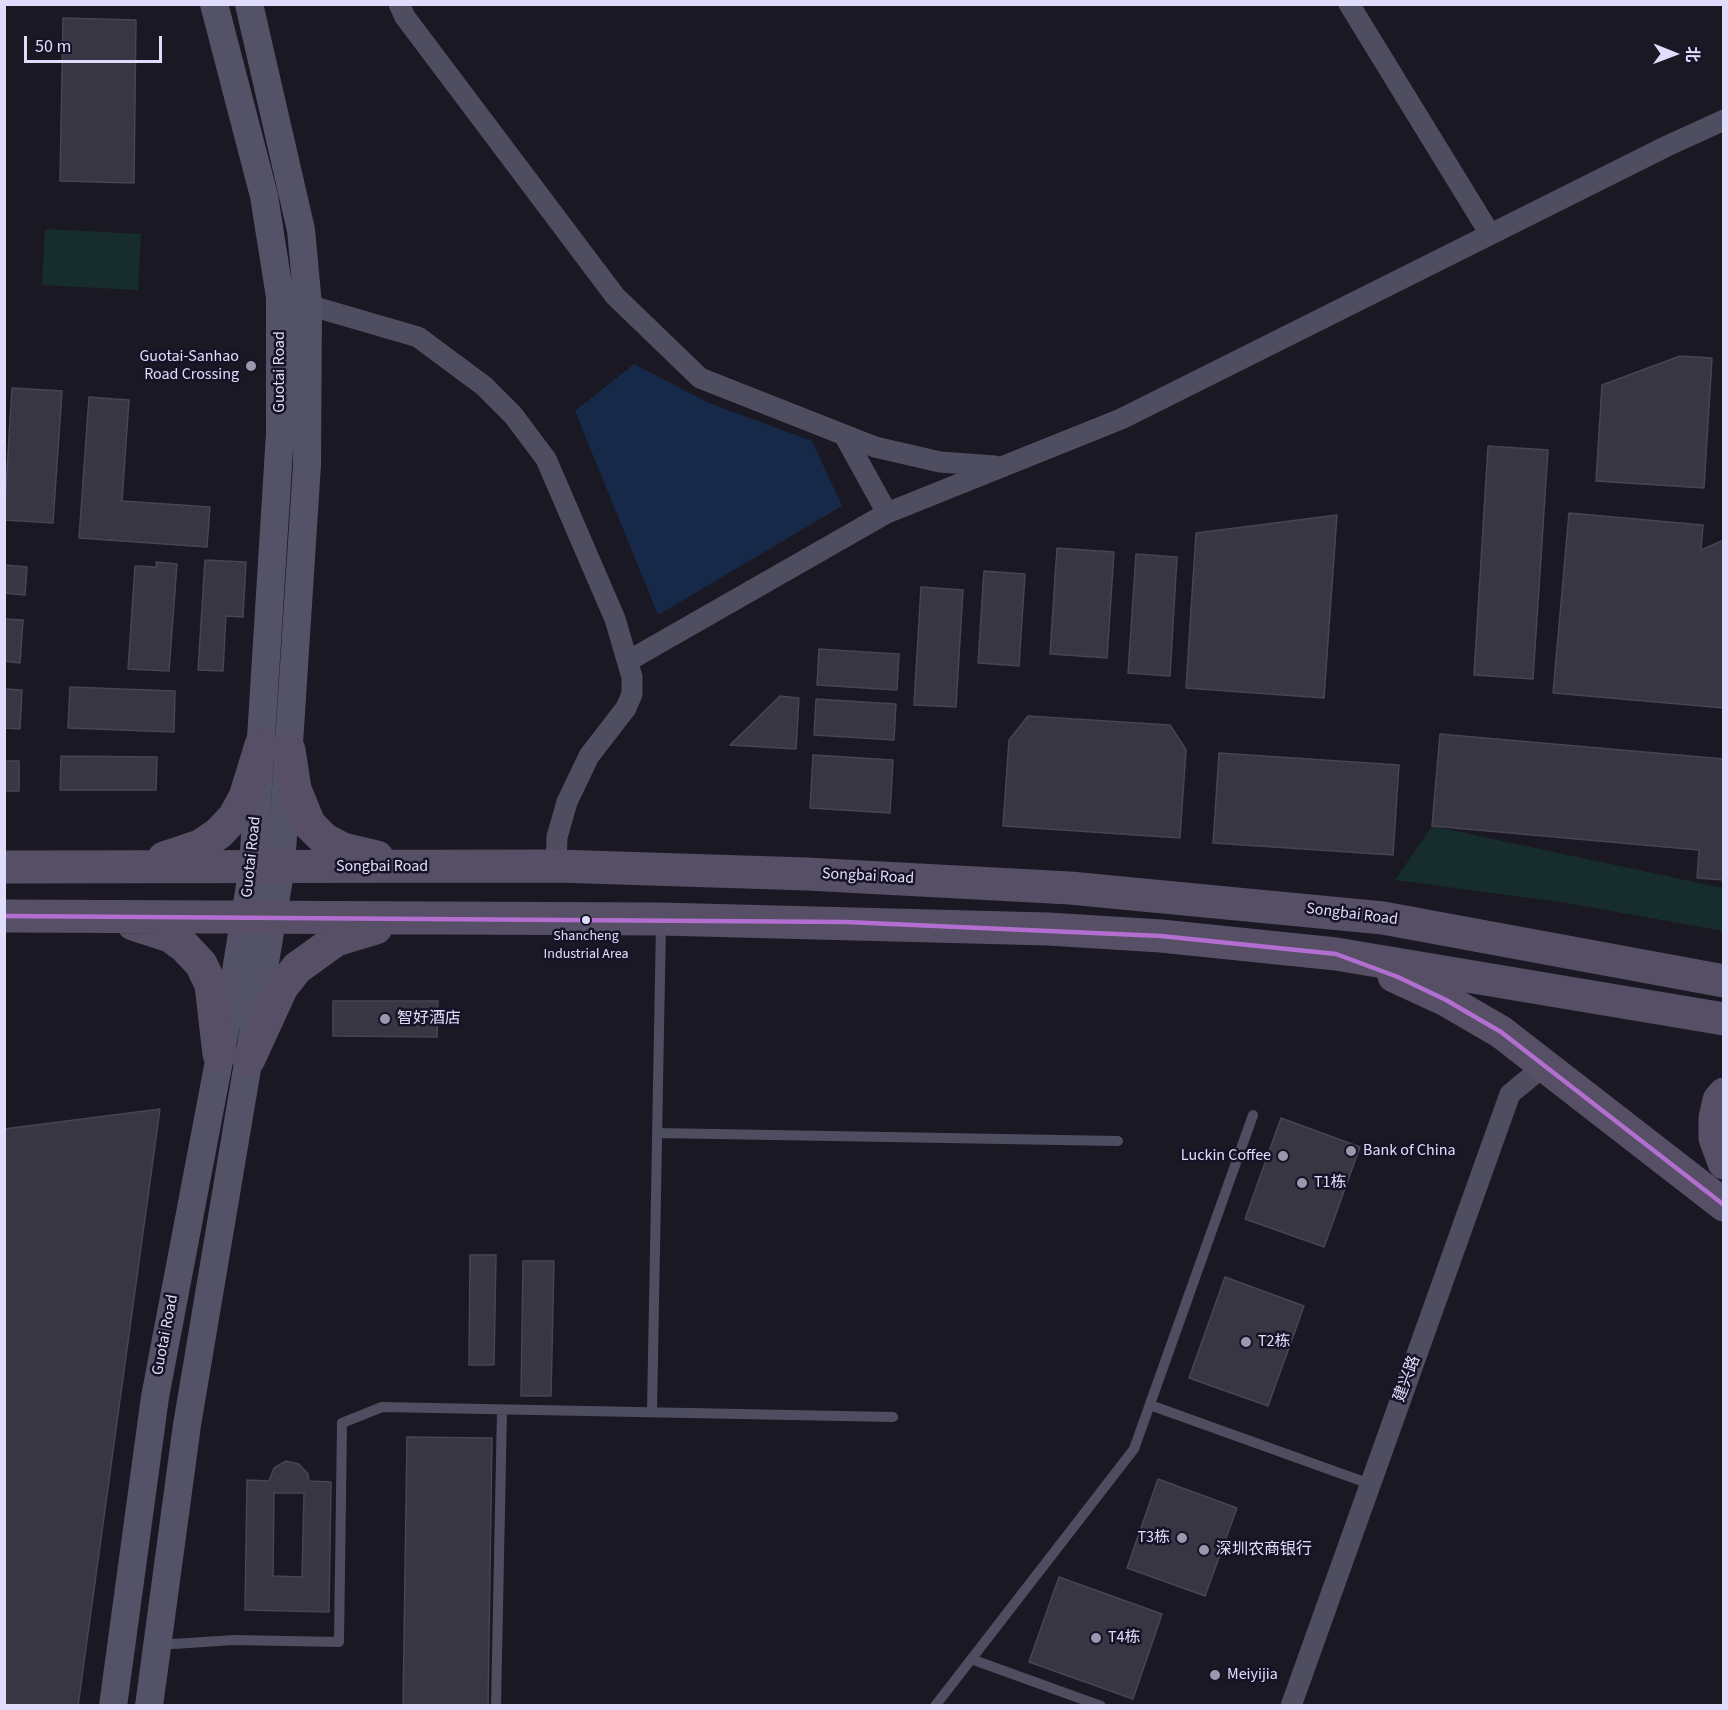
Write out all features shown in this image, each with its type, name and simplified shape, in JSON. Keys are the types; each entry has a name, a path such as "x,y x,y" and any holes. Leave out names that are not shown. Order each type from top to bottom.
{"main road":[{"path":"128,866 177,855 200,846 219,833 234,817 275,748"},
{"path":"275,748 309,824 324,839 360,854 450,867"},
{"name":"Songbai Road","path":"4,867 556,866 807,874 1070,888 1227,901 1383,918 1724,981"},
{"path":"4,916 661,920 1048,929 1161,936 1336,954 1724,1019"},
{"path":"99,916 148,928 170,936 185,947 201,964 211,985 234,1057"},
{"path":"234,1057 282,987 311,956 336,940 363,931 429,919"},
{"path":"1336,954 1398,977 1446,1000 1501,1032 1724,1205"},
{"path":"1724,1094 1719,1100 1714,1138 1724,1163"}],"street":[{"name":"Guotai Road","path":"214,4 264,196 280,297 275,748"},
{"name":"Guotai Road","path":"113,1706 155,1397 234,1057 260,917 267,867 275,748 307,465 308,304 302,230 249,4"},
{"path":"399,4 405,17 615,296 700,378 844,435 918,459 973,466 1006,466"},
{"path":"1349,4 1490,234"},
{"path":"628,661 887,513 1121,419 1666,146 1724,120"},
{"path":"308,304 418,337 484,386 513,415 546,459 615,619 633,676 632,694 626,708 579,773 557,837 556,866"},
{"path":"844,435 887,513"},
{"name":"Guotai Road","path":"149,1706 234,1057"},
{"name":"建兴路","path":"1291,1706 1510,1094 1544,1066"}],"lane":[{"path":"652,1412 661,920"},
{"path":"935,1706 1134,1449 1253,1115"},
{"path":"657,1133 1118,1141"},
{"path":"1150,1405 1370,1485"},
{"path":"157,1645 234,1640 339,1642 342,1423 382,1407 893,1417"},
{"path":"496,1706 502,1410"},
{"path":"971,1659 1101,1706"}],"green space":[{"path":"45,229 141,234 138,290 42,285"},
{"path":"1432,826 1723,888 1723,931 1567,903 1395,880"}],"water":[{"path":"634,364 709,403 812,441 842,506 658,615 575,411"}],"building":[{"path":"63,18 136,20 134,183 60,181"},
{"path":"1680,356 1712,358 1704,488 1596,481 1602,385"},
{"path":"12,388 62,391 53,523 4,520"},
{"path":"89,397 129,400 122,501 210,507 207,547 79,538"},
{"path":"1488,446 1548,450 1533,679 1474,675"},
{"path":"1569,513 1703,525 1701,550 1724,540 1724,708 1553,693"},
{"path":"1337,515 1324,698 1186,688 1196,533"},
{"path":"1057,548 1114,552 1107,658 1050,654"},
{"path":"1136,554 1177,557 1170,676 1128,673"},
{"path":"205,560 246,562 243,617 226,616 223,671 198,670"},
{"path":"156,562 177,564 169,671 128,669 135,566 157,567"},
{"path":"4,565 27,567 25,595 4,593"},
{"path":"984,571 1025,574 1019,666 978,663"},
{"path":"921,587 963,590 956,707 914,705"},
{"path":"4,619 23,620 20,663 4,661"},
{"path":"819,649 899,654 897,690 817,685"},
{"path":"70,687 175,691 174,732 68,728"},
{"path":"4,689 22,690 20,729 4,728"},
{"path":"780,696 799,698 796,749 730,745"},
{"path":"816,699 896,704 894,740 814,735"},
{"path":"1028,716 1170,725 1186,750 1180,838 1003,826 1009,740"},
{"path":"1440,734 1724,759 1724,880 1697,878 1699,850 1432,826"},
{"path":"1219,753 1399,765 1393,855 1213,843"},
{"path":"813,755 893,760 890,813 810,808"},
{"path":"61,756 157,757 156,790 60,790"},
{"path":"4,761 19,761 19,791 4,791"},
{"path":"333,1001 438,1001 437,1037 333,1036"},
{"path":"160,1109 78,1706 4,1706 4,1129"},
{"name":"T1栋","path":"1281,1118 1360,1147 1324,1247 1245,1219"},
{"path":"470,1255 496,1255 494,1365 469,1365"},
{"path":"523,1261 554,1261 551,1396 521,1396"},
{"name":"T2栋","path":"1225,1277 1304,1306 1268,1406 1189,1378"},
{"path":"407,1437 492,1438 488,1706 403,1706"},
{"path":"286,1461 299,1464 308,1474 309,1481 331,1482 329,1612 245,1610 247,1480 269,1481 274,1468","holes":["274,1493 304,1493 302,1577 273,1576"]},
{"name":"T3栋","path":"1158,1479 1237,1508 1205,1596 1127,1568"},
{"name":"T4栋","path":"1059,1577 1162,1614 1133,1699 1029,1662"}],"transit line":[{"path":"4,916 846,922 1161,936 1336,954 1398,977 1446,1000 1501,1032 1724,1205"}],"place":[{"name":"Guotai-Sanhao Road Crossing","path":"251,366"},
{"name":"Shancheng Industrial Area","path":"586,920"},
{"name":"智好酒店","path":"385,1019"},
{"name":"Bank of China","path":"1351,1151"},
{"name":"Luckin Coffee","path":"1283,1156"},
{"name":"T1栋","path":"1302,1183"},
{"name":"T2栋","path":"1246,1342"},
{"name":"T3栋","path":"1182,1538"},
{"name":"深圳农商银行","path":"1204,1550"},
{"name":"T4栋","path":"1096,1638"},
{"name":"Meiyijia","path":"1215,1675"}]}
